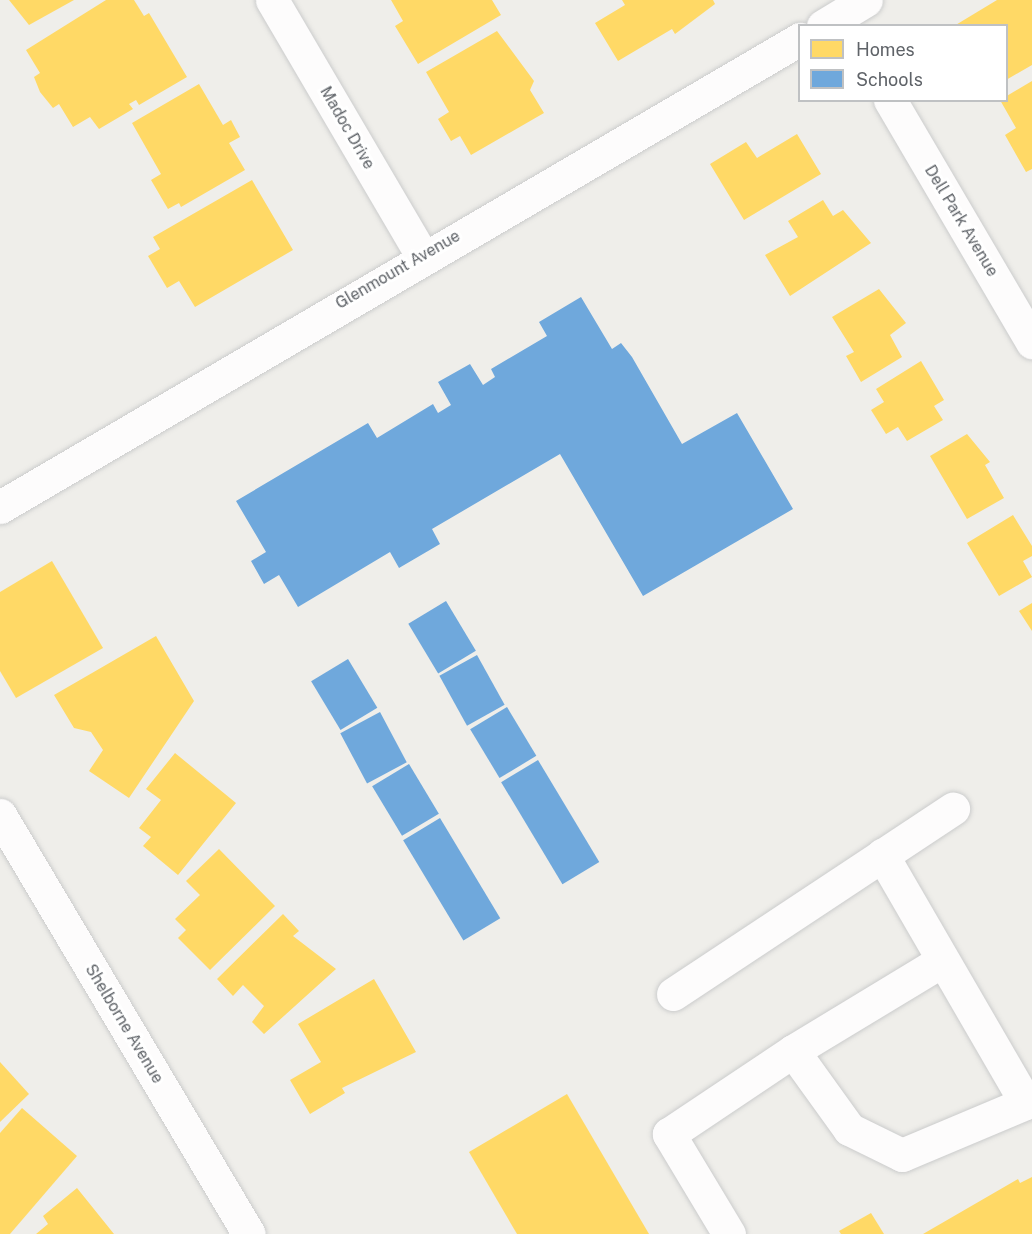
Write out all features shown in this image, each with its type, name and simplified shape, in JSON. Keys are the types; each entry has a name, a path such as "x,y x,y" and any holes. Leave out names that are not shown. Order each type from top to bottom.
{"street":[{"name":"Madoc Drive","path":"272,0 422,256"},
{"name":"Glenmount Avenue","path":"0,507 422,256 798,40"},
{"name":"Dell Park Avenue","path":"891,102 1032,342"},
{"path":"673,994 953,809"},
{"name":"Shelborne Avenue","path":"0,815 249,1234"},
{"path":"793,1051 849,1129 902,1155 1026,1103 882,855"},
{"path":"729,1234 669,1134 793,1051 943,960"}],"building: Homes":[{"path":"9,0 74,0 29,25"},
{"path":"106,0 134,0 144,16 149,13 187,77 139,105 136,100 129,104 133,109 99,129 90,117 73,127 59,104 53,108 40,92 34,77 40,73 26,50"},
{"path":"391,0 492,0 501,15 418,64 395,26 403,21"},
{"path":"622,0 713,0 715,4 675,34 672,29 618,61 595,23 625,5"},
{"path":"997,0 1032,0 1032,65 1008,79 1008,24 957,24"},
{"path":"497,31 534,81 530,90 544,113 471,155 460,136 451,141 438,119 449,112 426,72"},
{"path":"1032,81 1032,169 1026,172 1005,135 1016,128 1001,102 1008,102 1008,95"},
{"path":"199,84 223,125 231,120 240,137 229,143 245,170 181,207 179,203 168,209 151,180 161,174 132,123"},
{"path":"797,134 821,174 744,220 710,164 746,142 757,158"},
{"path":"252,180 293,250 195,307 179,281 167,288 148,256 160,249 153,237"},
{"path":"823,200 833,216 843,210 871,243 790,296 765,255 798,237 788,221"},
{"path":"879,289 906,323 890,335 902,357 861,382 846,356 854,352 832,317"},
{"path":"921,361 944,400 934,406 943,420 907,441 898,427 886,434 871,410 884,402 876,389"},
{"path":"967,434 990,462 985,465 1004,498 967,519 930,456"},
{"path":"1013,515 1032,546 1032,556 1023,561 1032,577 999,596 967,543"},
{"path":"52,561 103,648 16,698 0,671 0,592"},
{"path":"1032,603 1032,631 1019,611"},
{"path":"156,636 194,701 129,798 89,771 103,750 91,732 74,728 54,695"},
{"path":"175,753 236,803 178,875 143,846 151,837 139,828 161,800 146,789"},
{"path":"219,849 275,906 210,970 178,938 186,930 175,919 200,895 186,881"},
{"path":"283,914 299,931 293,936 336,969 264,1034 252,1022 264,1006 243,985 233,996 217,979"},
{"path":"374,979 416,1052 342,1088 345,1093 310,1114 290,1080 321,1062 298,1024"},
{"path":"0,1062 29,1094 0,1122"},
{"path":"567,1094 649,1234 517,1234 469,1152"},
{"path":"22,1108 77,1156 10,1234 0,1234 0,1133"},
{"path":"1032,1177 1032,1234 923,1234 1018,1179 1020,1183"},
{"path":"77,1188 114,1234 36,1234 48,1224 43,1216"},
{"path":"871,1213 884,1234 841,1234 839,1231"}],"building: Schools":[{"path":"581,297 612,349 621,343 632,357 682,444 737,413 793,509 643,596 560,454 432,529 440,544 399,568 390,552 298,607 279,575 264,584 251,561 266,552 236,501 368,423 377,438 433,404 438,413 451,405 438,382 470,364 483,385 495,377 491,369 547,336 539,322"},
{"path":"446,601 476,651 438,673 408,624"},
{"path":"477,655 505,705 467,726 439,676"},
{"path":"348,659 377,708 340,730 311,681"},
{"path":"507,707 536,756 499,778 470,729"},
{"path":"380,712 407,762 367,783 340,733"},
{"path":"538,760 599,862 562,884 501,782"},
{"path":"409,764 439,814 402,836 372,786"},
{"path":"440,818 500,918 463,940 403,840"}]}
